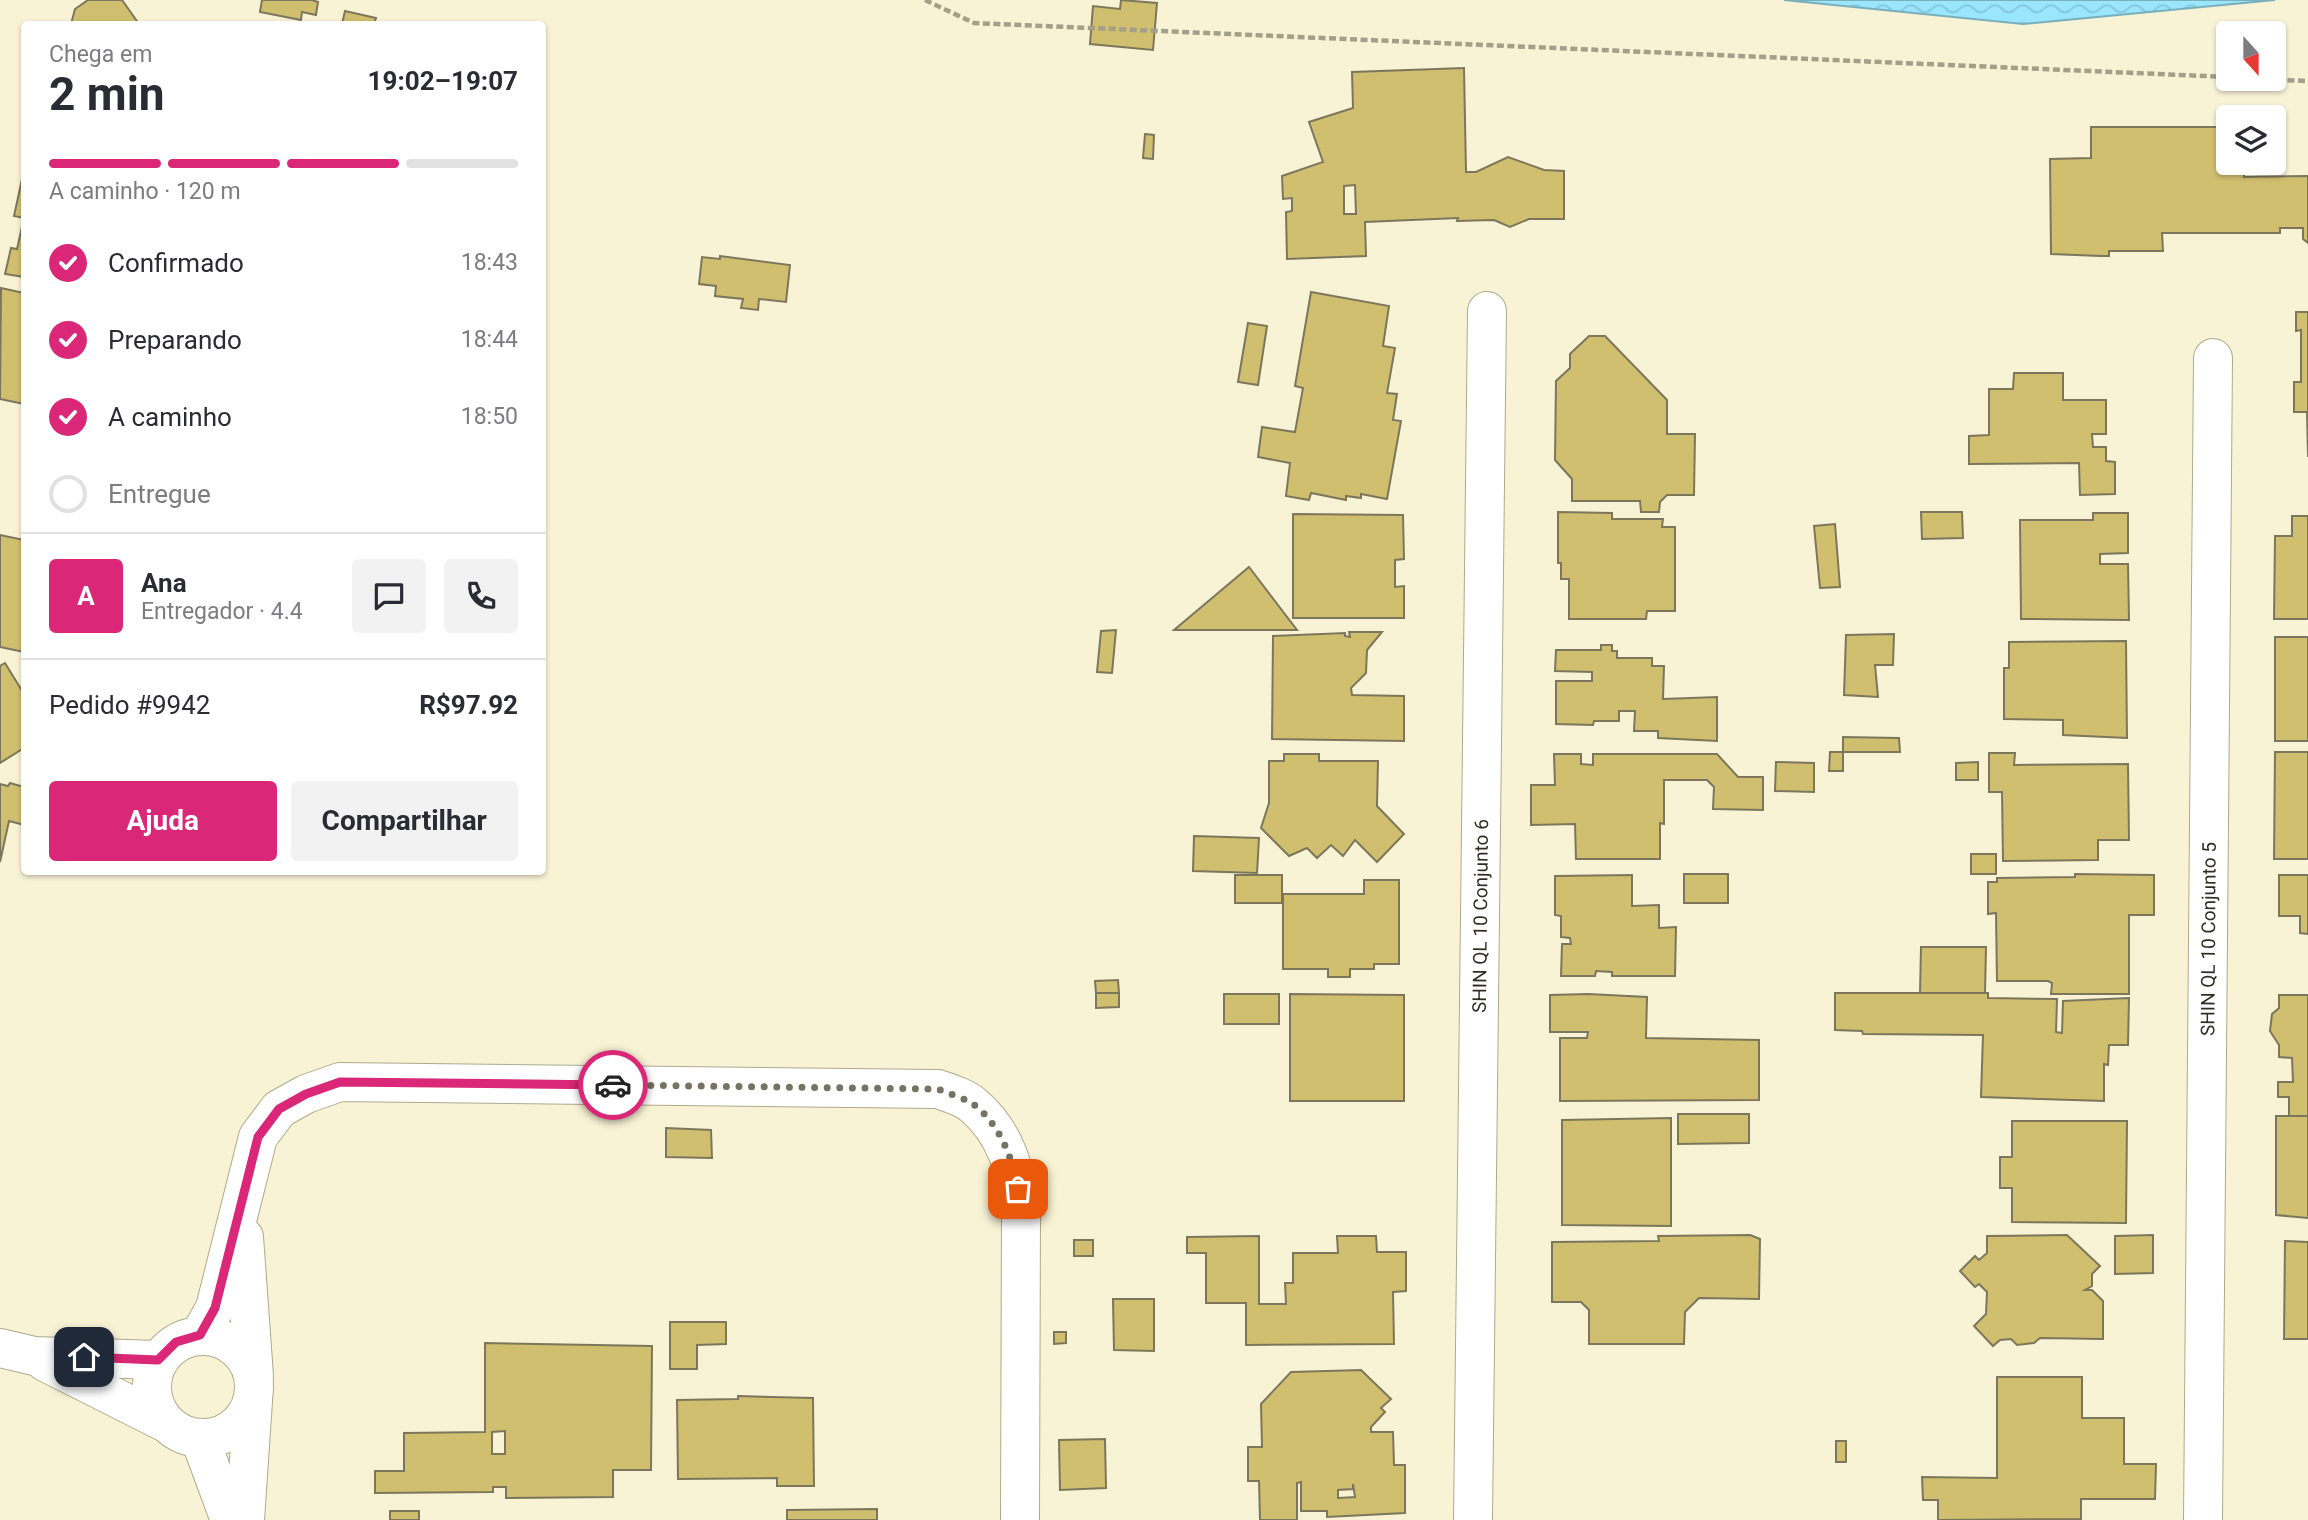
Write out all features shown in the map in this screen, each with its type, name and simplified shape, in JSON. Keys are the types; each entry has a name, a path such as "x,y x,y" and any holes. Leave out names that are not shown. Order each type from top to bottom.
{"street":[{"name":"SHIN QL 10 Conjunto 6","path":"1473,1520 1487,311"},
{"name":"SHIN QL 10 Conjunto 5","path":"2203,1520 2213,358"},
{"path":"200,1335 215,1308 258,1137 279,1109 306,1094 340,1082 938,1089 972,1103 1001,1136 1015,1168 1021,1210 1020,1520"},
{"path":"242,1200 254,1389 246,1520"},
{"path":"17,1352 164,1422 180,1434 200,1439 221,1436 241,1422 254,1389 244,1354 225,1339 200,1335 176,1342 158,1360 151,1384 154,1404 164,1422"},
{"path":"17,1352 158,1360"},
{"path":"200,1439 230,1520"}],"path":[{"path":"925,0 974,23 2216,77"},
{"path":"2286,80 2308,81"}],"water":[{"path":"1784,0 2275,0 2023,24"}],"building":[{"path":"88,0 122,0 137,21 72,21 75,9"},
{"path":"262,0 312,0 318,2 316,15 302,12 301,20 260,12"},
{"path":"1121,0 1157,3 1153,50 1090,44 1093,6 1120,9"},
{"path":"345,11 376,18 375,21 343,21"},
{"path":"1464,68 1466,172 1476,172 1508,157 1544,170 1564,171 1564,219 1529,219 1510,227 1494,220 1457,221 1458,218 1365,222 1366,256 1287,259 1286,212 1292,211 1292,198 1283,199 1282,176 1323,162 1309,122 1353,108 1352,72","holes":["1355,185 1356,214 1344,214 1344,186"]},
{"path":"2091,127 2216,127 2216,175 2308,176 2308,243 2303,239 2303,228 2280,228 2280,233 2162,233 2163,251 2109,251 2109,256 2051,254 2050,159 2091,158"},
{"path":"1145,134 1154,135 1153,159 1143,158"},
{"path":"21,184 21,217 14,216"},
{"path":"21,231 21,277 5,274 11,248 17,249"},
{"path":"720,256 790,265 786,302 759,299 758,310 741,308 743,299 715,296 716,286 699,284 702,257 720,259"},
{"path":"1,288 21,292 21,403 0,399"},
{"path":"1311,292 1389,306 1383,346 1395,348 1387,393 1397,394 1393,420 1401,421 1387,499 1361,494 1361,498 1346,496 1346,500 1311,493 1309,500 1286,496 1290,463 1258,457 1262,427 1295,432 1303,388 1295,386"},
{"path":"2296,312 2308,312 2308,457 2307,412 2294,412 2294,382 2301,382 2301,330 2296,331"},
{"path":"1248,323 1267,326 1258,385 1238,382"},
{"path":"1589,336 1605,336 1667,400 1667,434 1695,434 1694,495 1667,495 1660,502 1659,512 1641,512 1640,501 1572,501 1572,479 1555,460 1556,381 1570,368 1570,354"},
{"path":"2014,373 2063,373 2063,400 2106,400 2106,434 2092,434 2093,447 2106,447 2106,461 2115,462 2115,494 2080,495 2079,463 1969,464 1969,436 1989,435 1989,389 2013,389"},
{"path":"1558,512 1612,513 1612,519 1663,519 1662,527 1675,527 1675,611 1647,611 1646,619 1569,619 1569,579 1561,579 1561,563 1558,563"},
{"path":"1921,512 1962,512 1963,538 1922,539"},
{"path":"2093,513 2128,513 2128,553 2100,554 2100,564 2128,564 2129,620 2021,619 2020,520 2093,520"},
{"path":"1293,514 1403,515 1404,559 1395,560 1395,587 1404,586 1404,618 1293,618"},
{"path":"2292,516 2308,516 2308,619 2274,619 2275,536 2292,536"},
{"path":"1835,524 1840,587 1820,588 1814,526"},
{"path":"0,535 21,539 21,651 0,647"},
{"path":"1249,567 1297,630 1174,630"},
{"path":"1116,630 1112,673 1097,672 1101,631"},
{"path":"1349,632 1382,632 1367,650 1366,673 1351,688 1352,695 1404,696 1404,741 1272,739 1273,636 1345,633 1345,636 1350,637"},
{"path":"1894,634 1893,665 1875,665 1878,697 1844,695 1846,635"},
{"path":"2275,637 2308,637 2308,741 2275,741"},
{"path":"2126,641 2127,738 2063,735 2063,720 2004,719 2004,668 2009,668 2009,642"},
{"path":"1601,645 1612,645 1612,651 1617,651 1617,658 1652,658 1652,666 1664,666 1663,699 1717,697 1717,741 1658,738 1658,731 1634,731 1635,711 1619,711 1619,721 1594,721 1593,725 1556,724 1556,681 1592,681 1592,672 1555,671 1556,650 1601,650"},
{"path":"5,663 21,689 21,750 0,763 0,666"},
{"path":"1843,737 1899,738 1900,752 1843,752"},
{"path":"1830,752 1843,752 1843,771 1829,771"},
{"path":"2275,752 2308,752 2308,859 2274,859"},
{"path":"1989,753 2015,753 2014,765 2128,764 2129,840 2098,840 2098,860 2003,861 2002,792 1989,792"},
{"path":"1284,754 1319,754 1319,761 1378,761 1377,806 1404,834 1377,862 1355,840 1343,856 1331,845 1317,858 1307,848 1289,856 1261,828 1269,803 1269,761 1284,761"},
{"path":"1554,754 1581,754 1581,764 1593,765 1593,754 1717,754 1738,777 1763,777 1763,810 1713,809 1714,787 1707,780 1664,780 1664,824 1660,823 1660,859 1576,859 1575,824 1531,825 1531,785 1555,785"},
{"path":"1776,762 1814,763 1814,792 1775,791"},
{"path":"1978,762 1978,780 1956,780 1956,763"},
{"path":"10,783 21,786 21,824 9,821 0,862 0,784 8,786"},
{"path":"1194,836 1259,838 1257,873 1193,871"},
{"path":"1971,854 1996,854 1996,874 1971,874"},
{"path":"1684,874 1728,874 1728,903 1684,903"},
{"path":"2075,874 2154,875 2154,915 2129,915 2129,994 2051,994 2052,983 2048,981 1997,981 1996,913 1988,914 1988,882 1997,882 1997,878 2075,877"},
{"path":"1235,875 1282,875 1282,903 1235,903"},
{"path":"1632,875 1632,906 1659,905 1659,928 1676,927 1675,976 1612,976 1612,972 1596,971 1595,976 1561,976 1562,944 1571,944 1570,938 1561,937 1561,916 1555,915 1555,876"},
{"path":"2279,875 2308,875 2308,934 2300,933 2300,916 2279,916"},
{"path":"1364,880 1399,880 1399,964 1374,964 1374,969 1350,969 1350,977 1328,977 1328,969 1283,969 1283,894 1364,894"},
{"path":"1921,947 1986,947 1985,993 1920,994"},
{"path":"1118,980 1119,993 1096,993 1095,981"},
{"path":"1096,993 1119,993 1119,1007 1096,1008"},
{"path":"1835,993 1988,993 1988,998 2057,999 2056,1032 2062,1033 2063,1001 2129,998 2128,1045 2109,1045 2108,1065 2104,1064 2104,1101 1981,1097 1983,1035 1863,1034 1862,1031 1835,1030"},
{"path":"1224,994 1279,994 1279,1024 1224,1024"},
{"path":"1290,994 1404,995 1404,1101 1290,1101"},
{"path":"1550,995 1647,997 1646,1038 1759,1040 1759,1100 1560,1101 1560,1038 1587,1038 1588,1032 1550,1032"},
{"path":"2279,995 2308,995 2308,1116 2289,1116 2289,1097 2278,1097 2278,1082 2293,1082 2292,1058 2279,1057 2279,1045 2270,1031 2272,1014 2279,1008"},
{"path":"1678,1114 1749,1114 1749,1143 1678,1144"},
{"path":"2276,1116 2308,1116 2308,1218 2276,1215"},
{"path":"1671,1118 1671,1226 1562,1225 1562,1120"},
{"path":"2012,1121 2127,1121 2126,1223 2012,1222 2012,1188 2000,1188 2000,1157 2012,1157"},
{"path":"666,1128 711,1130 712,1158 666,1157"},
{"path":"1750,1235 1760,1239 1759,1299 1699,1298 1685,1312 1684,1344 1589,1344 1589,1310 1581,1302 1552,1302 1552,1242 1659,1241 1658,1236"},
{"path":"2067,1235 2100,1266 2092,1274 2092,1286 2085,1290 2092,1290 2103,1301 2103,1339 2040,1338 2034,1343 2017,1345 2011,1339 2000,1340 1993,1346 1974,1326 1986,1314 1987,1292 1979,1284 1975,1287 1960,1271 1975,1256 1979,1260 1987,1253 1987,1236"},
{"path":"2153,1235 2153,1273 2115,1274 2115,1236"},
{"path":"1259,1236 1259,1304 1286,1304 1285,1283 1293,1283 1293,1253 1338,1253 1337,1236 1376,1236 1377,1252 1406,1252 1406,1291 1393,1292 1394,1344 1246,1345 1246,1303 1206,1303 1206,1253 1187,1253 1187,1237"},
{"path":"1074,1240 1093,1240 1093,1256 1074,1256"},
{"path":"2285,1241 2308,1242 2308,1339 2284,1339"},
{"path":"1113,1299 1154,1299 1154,1351 1114,1350"},
{"path":"670,1322 726,1322 726,1344 697,1345 697,1369 670,1369"},
{"path":"1054,1332 1066,1332 1066,1343 1054,1344"},
{"path":"485,1343 652,1346 651,1470 613,1470 613,1497 506,1498 506,1487 493,1487 493,1492 375,1493 375,1471 404,1471 404,1433 485,1432","holes":["505,1431 505,1454 492,1454 492,1432"]},
{"path":"1361,1370 1391,1399 1381,1408 1385,1412 1371,1427 1371,1432 1393,1432 1394,1465 1405,1465 1405,1513 1327,1517 1327,1511 1301,1511 1301,1482 1297,1483 1297,1520 1260,1520 1259,1481 1248,1481 1248,1447 1262,1447 1261,1404 1291,1372","holes":["1353,1484 1355,1497 1338,1498 1338,1490 1353,1489"]},
{"path":"1997,1377 2082,1377 2082,1418 2124,1418 2124,1464 2156,1464 2155,1499 2081,1499 2081,1519 1938,1520 1938,1500 1923,1500 1922,1477 1997,1478"},
{"path":"738,1396 813,1398 814,1486 777,1486 777,1478 678,1479 677,1400 738,1399"},
{"path":"1105,1439 1106,1488 1060,1490 1059,1440"},
{"path":"1836,1441 1846,1441 1846,1462 1836,1462"},
{"path":"877,1509 877,1520 787,1520 787,1510"},
{"path":"390,1511 419,1511 419,1520 390,1520"}],"way so far":[{"path":"613,1085 938,1089 972,1103 1001,1136 1015,1168 1018,1189"}],"route":[{"path":"84,1357 158,1360 176,1342 200,1335 215,1308 258,1137 279,1109 306,1094 340,1082 613,1085"}]}
